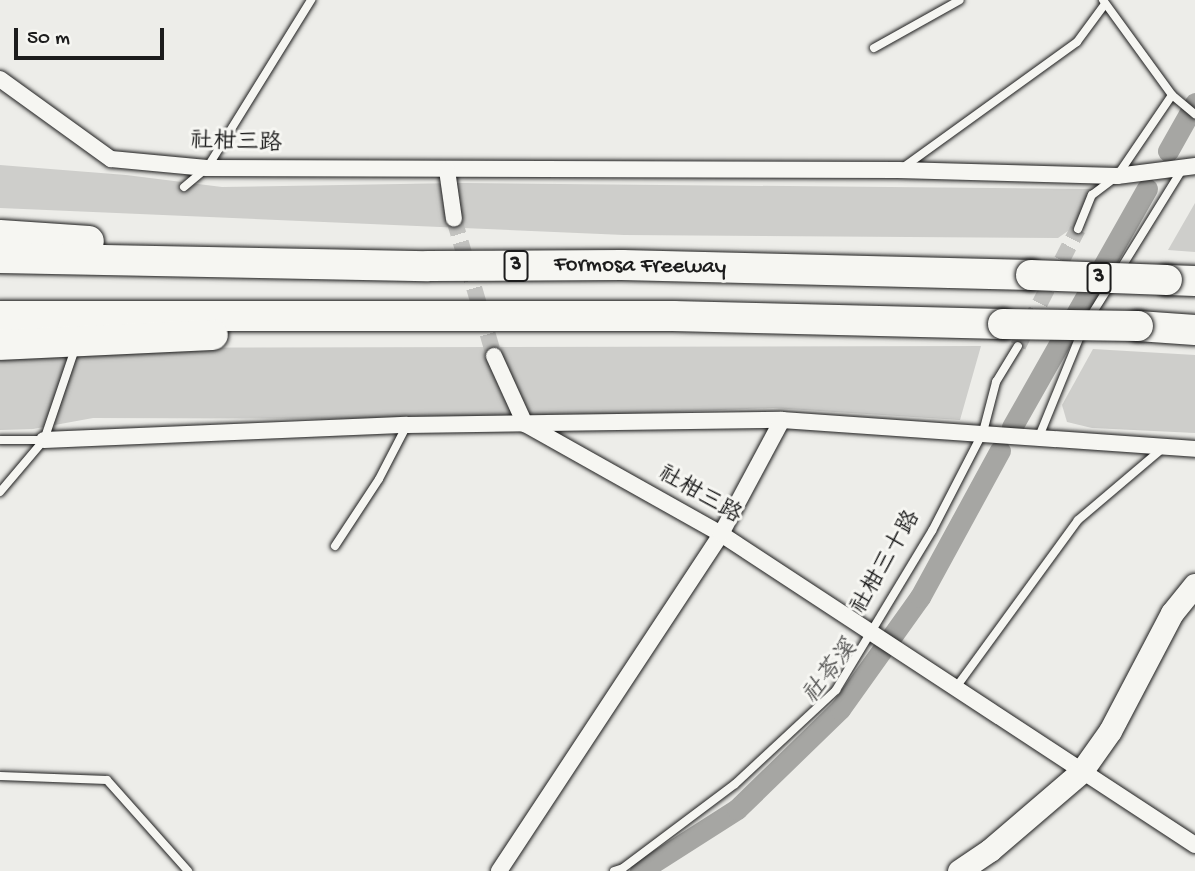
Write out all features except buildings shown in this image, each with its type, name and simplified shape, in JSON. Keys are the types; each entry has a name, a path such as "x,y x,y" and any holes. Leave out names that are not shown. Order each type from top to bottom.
{"highway":[{"path":"0,235 428,266"},
{"name":"Formosa Freeway","path":"0,258 428,266 622,265 1181,281"},
{"name":"3","path":"0,316 599,316 1011,335 1138,326 1195,330"},
{"path":"0,345 599,316"}],"street":[{"name":"社柑三路","path":"0,79 111,159 206,168 898,170 1117,176 1190,165"},
{"path":"447,170 454,219"},
{"path":"494,356 525,424"},
{"path":"499,871 721,534 782,420"},
{"path":"44,440 407,425 782,420 983,432 1038,439 1195,449"},
{"name":"社柑三路","path":"525,424 721,534 957,686"},
{"path":"959,871 990,849 1081,772 1110,731 1172,613 1195,584"},
{"path":"957,686 1081,772 1195,845"}],"lane":[{"path":"184,187 206,168 311,0"},
{"path":"874,48 960,0"},
{"path":"898,170 1077,42 1104,2 1172,95 1194,114"},
{"path":"1078,229 1092,195 1117,176 1172,95"},
{"path":"1038,439 1074,344 1190,165"},
{"name":"社柑三十路","path":"614,871 623,868 755,765 836,690 932,531 983,432 1011,335"},
{"path":"0,492 44,440 74,355"},
{"path":"335,546 379,479 407,425"},
{"path":"0,440 44,440"},
{"path":"957,686 1078,520 1164,447"},
{"path":"0,776 107,780 188,871"}],"shaded area":[{"path":"0,165 126,175 222,187 459,183 1094,189 1085,219 1058,238 624,235 0,208"},
{"path":"1195,203 1195,252 1168,250"},
{"path":"981,346 960,420 773,408 500,419 93,418 33,429 0,430 0,348"},
{"path":"1093,349 1195,355 1195,433 1092,428 1067,422 1062,405"}],"waterway":[{"name":"社苓溪","path":"1168,151 1195,103"},
{"name":"社苓溪","path":"1012,427 1147,188"},
{"name":"社苓溪","path":"640,871 737,809 840,709 920,597 1000,450"}],"tunnel":[{"path":"454,219 494,356"},
{"path":"1018,346 1078,229"}]}
